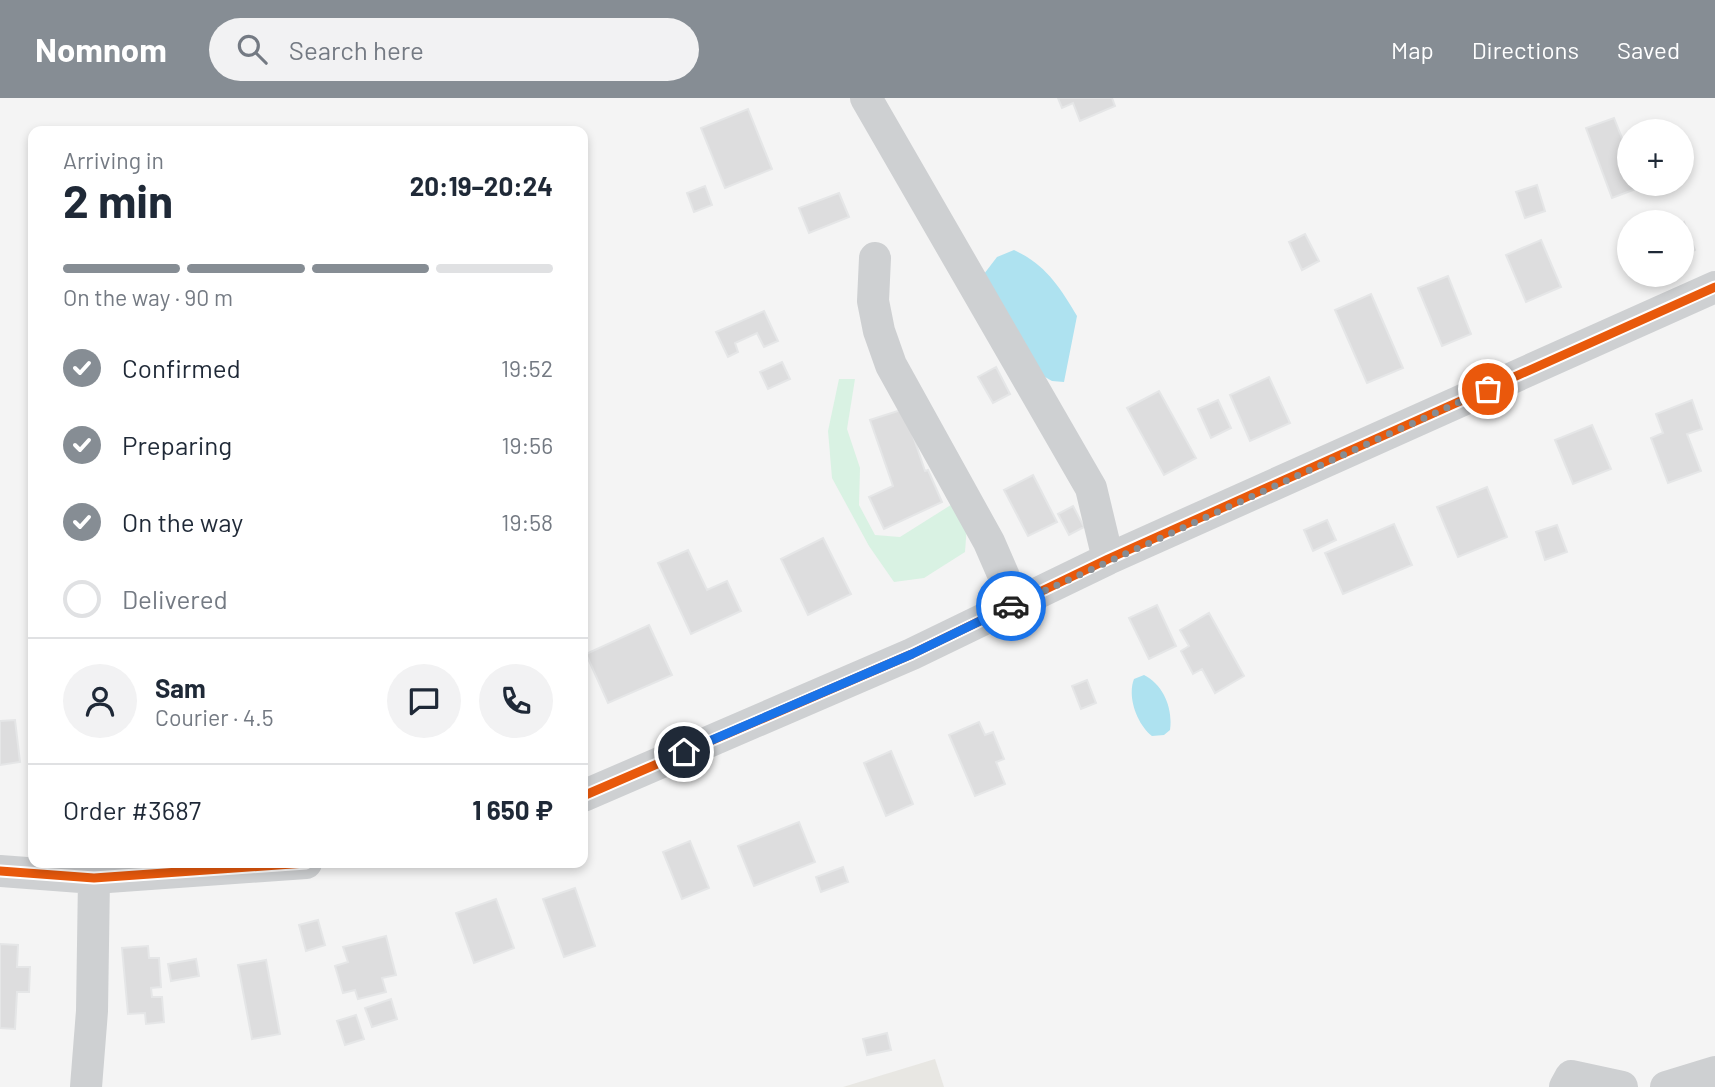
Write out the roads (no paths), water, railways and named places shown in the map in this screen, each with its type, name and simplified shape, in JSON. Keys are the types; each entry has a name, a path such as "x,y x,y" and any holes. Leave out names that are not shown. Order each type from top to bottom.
{"street":[{"path":"866,98 1091,488 1108,559"},
{"path":"874,258 873,301 879,331 891,365 989,541 1016,604"},
{"path":"588,794 912,654 1108,559 1715,287"},
{"path":"0,871 94,878 235,868"},
{"path":"86,1087 92,1011 94,878"},
{"path":"1666,1087 1715,1072"},
{"path":"1565,1087 1571,1076 1622,1087"}],"water":[{"path":"1014,250 1035,262 1051,277 1077,316 1064,382 1052,381 1038,373 984,274 997,257"},
{"path":"1144,675 1157,685 1166,698 1171,722 1170,730 1164,735 1152,736 1142,725 1135,710 1132,686 1134,679"}]}
